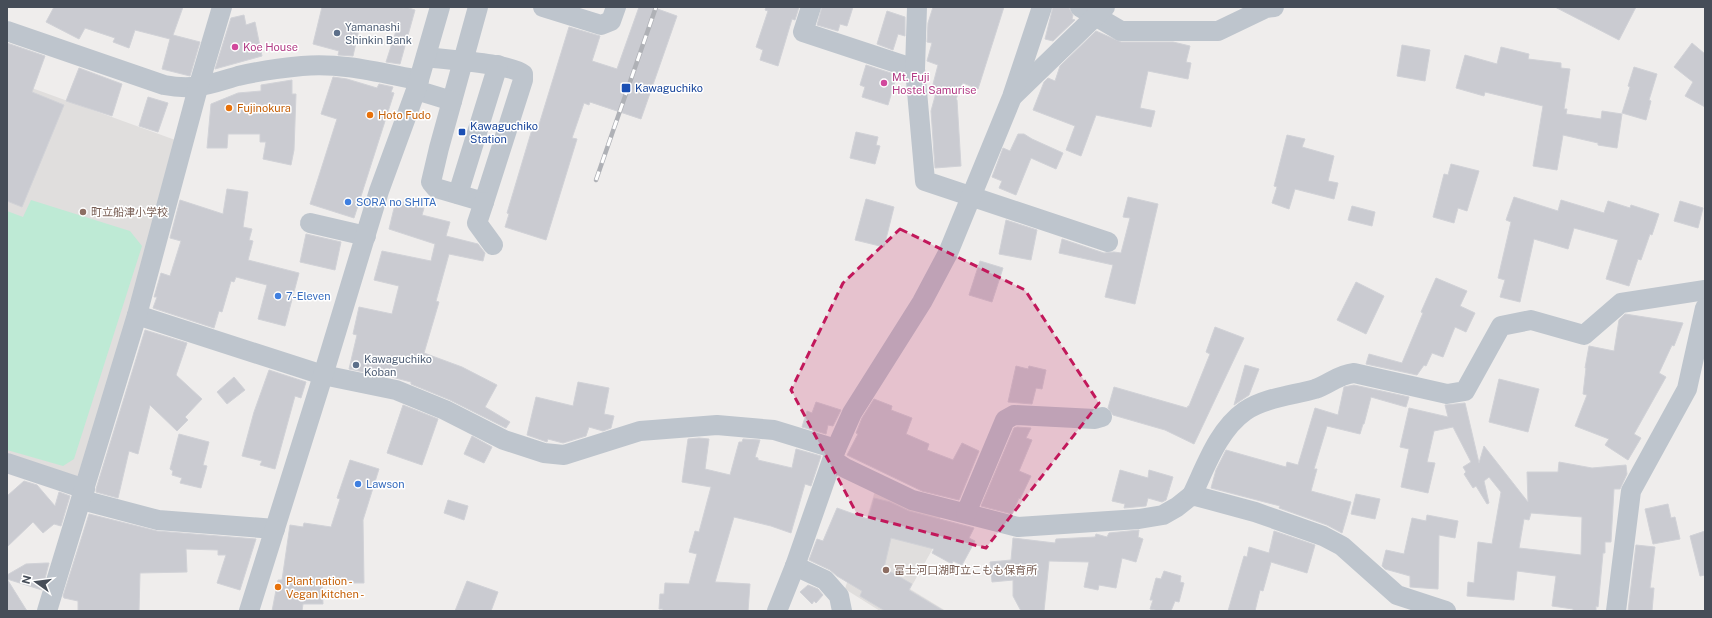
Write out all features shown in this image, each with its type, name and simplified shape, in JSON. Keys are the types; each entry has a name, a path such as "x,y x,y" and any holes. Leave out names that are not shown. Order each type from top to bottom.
{"street":[{"path":"47,611 84,495 136,316 198,88 222,7"},
{"path":"249,611 379,191 418,85 440,7"},
{"path":"478,7 439,148 432,182 436,188 484,202"},
{"path":"543,7 601,25 611,21 616,7"},
{"path":"811,7 803,32 915,69"},
{"path":"917,7 915,69 925,180 1108,242"},
{"path":"776,611 795,566 835,455 856,408 922,302 948,253 1012,97 1042,7"},
{"path":"1012,97 1094,10 1121,31 1218,31 1266,8 1274,7"},
{"path":"7,31 164,85 181,88 198,88 240,76 303,66 372,70 418,85 452,101"},
{"path":"426,57 498,66 519,71 523,74 523,80 477,223 493,245"},
{"path":"458,194 498,66"},
{"path":"310,223 366,236"},
{"path":"136,316 323,375 396,390 445,410 504,440 544,453 564,455 640,431 716,425 774,430 835,455 845,468 912,500 1018,527 1139,519 1163,515 1177,507 1192,495 1217,443 1232,422 1246,410 1267,401 1318,388 1343,374 1354,373 1447,394 1466,391 1501,326 1531,320 1584,335 1621,303 1705,290"},
{"path":"1616,611 1631,490 1687,389 1705,308"},
{"path":"966,513 1005,420 1014,415 1095,419 1102,417"},
{"path":"7,463 84,495 158,520 275,529"},
{"path":"1192,495 1255,512 1323,536 1342,546 1397,595 1446,611"},
{"path":"795,566 825,580 839,596 842,611"}],"highlighted area":[{"path":"900,229 1025,290 1099,403 986,548 857,514 791,390 843,283"}],"shaded area":[{"name":"町立船津小学校","path":"7,79 178,141 81,475 73,479 7,456"},
{"name":"富士河口湖町立こもも保育所","path":"875,491 941,515 932,550 910,589 946,611 880,611 845,589"}],"green space":[{"path":"31,200 130,231 142,246 74,459 63,466 7,450 7,211 23,217"}],"building":[{"path":"54,7 183,7 173,35 200,42 190,76 162,69 170,39 135,30 129,48 113,42 115,38 85,28 79,39 46,22"},
{"path":"322,7 406,7 415,10 400,64 386,62 396,31 367,24 365,31 359,29 353,56 338,55 339,51 313,44"},
{"path":"639,7 652,7 677,16 641,119 590,102 589,105 584,103 572,138 577,139 546,240 505,227 509,214 507,213 533,126 538,128 569,27 600,36 592,61 617,69"},
{"path":"766,7 799,7 795,20 792,19 778,66 760,60 763,50 756,47 768,11 765,10"},
{"path":"822,7 853,7 847,26 840,24 838,31 817,25"},
{"path":"933,7 1004,7 978,89 963,83 956,99 961,166 935,168 931,111 937,89 932,88 938,65 927,61 932,43 927,42 928,23"},
{"path":"1053,7 1069,8 1073,15 1072,19 1075,20 1053,41 1045,39"},
{"path":"1555,7 1636,7 1619,40"},
{"path":"887,11 905,17 905,36 898,34 893,50 877,44"},
{"path":"244,15 246,25 255,22 262,56 215,69 231,18"},
{"path":"1096,31 1121,42 1173,42 1190,46 1186,62 1191,63 1188,79 1148,71 1140,108 1155,111 1151,127 1096,115 1081,156 1066,150 1075,126 1033,110 1044,82 1048,78 1055,81 1060,66"},
{"path":"7,43 45,56 32,92 64,105 22,207 7,201"},
{"path":"1692,43 1705,54 1705,107 1685,96 1693,82 1674,67"},
{"path":"1402,45 1430,50 1425,81 1397,76"},
{"path":"1501,47 1529,54 1528,59 1561,63 1561,68 1570,69 1564,109 1567,109 1566,114 1601,119 1602,111 1622,114 1617,148 1598,145 1598,143 1563,135 1557,170 1533,166 1543,106 1485,92 1484,96 1456,88 1465,55 1497,64"},
{"path":"866,65 897,75 888,105 862,97 865,87 860,85"},
{"path":"1634,67 1657,74 1649,100 1651,101 1646,120 1622,113"},
{"path":"79,68 122,84 112,116 66,101"},
{"path":"333,77 347,79 377,88 379,84 393,87 391,92 394,93 354,218 310,204 337,119 321,114"},
{"path":"292,80 292,94 296,94 294,150 291,165 263,159 266,142 260,142 260,134 228,134 227,148 207,148 211,104 238,93 261,91 261,85"},
{"path":"148,97 168,103 158,132 139,126"},
{"path":"856,132 878,137 876,145 880,146 875,164 850,158"},
{"path":"1018,134 1024,134 1063,153 1056,169 1031,158 1016,195 999,188 1002,181 992,177 1003,148 1010,151"},
{"path":"1287,135 1305,139 1302,147 1334,156 1328,181 1338,183 1334,199 1295,189 1289,209 1272,203 1277,187 1274,186"},
{"path":"1451,164 1479,171 1467,211 1458,208 1454,223 1433,217 1444,174 1448,175"},
{"path":"227,189 248,192 243,227 252,229 249,240 253,241 248,260 299,273 285,326 258,319 267,285 236,277 234,282 231,281 222,312 219,311 214,328 153,308 157,297 154,297 161,273 170,276 181,241 170,238 180,200 223,214"},
{"path":"1128,197 1158,204 1135,304 1105,297 1113,265 1059,253 1062,239 1104,253 1121,253 1130,218 1123,217"},
{"path":"1514,197 1558,211 1561,200 1604,213 1608,201 1630,208 1631,205 1659,214 1641,260 1638,259 1629,286 1606,279 1618,240 1574,228 1568,249 1534,239 1520,302 1500,297 1505,280 1498,278 1511,222 1506,220"},
{"path":"866,199 894,207 884,247 855,240"},
{"path":"396,200 424,208 422,215 450,222 446,236 478,244 485,253 483,261 449,254 436,301 439,302 424,353 462,367 497,385 485,407 510,422 506,428 450,400 411,384 411,382 369,371 369,373 349,369 357,335 353,334 359,307 392,314 399,286 374,280 382,251 431,261 435,244 389,229"},
{"path":"1680,201 1703,208 1698,228 1674,221"},
{"path":"1352,206 1375,212 1372,226 1348,220"},
{"path":"1006,220 1037,230 1031,260 999,254"},
{"path":"306,234 341,242 335,270 300,262"},
{"path":"980,261 1003,268 992,302 969,295"},
{"path":"1436,278 1467,291 1460,306 1475,313 1466,332 1455,327 1443,357 1432,353 1426,366 1424,365 1417,375 1366,364 1369,354 1402,363 1423,313 1421,312"},
{"path":"1356,282 1384,296 1366,334 1337,320"},
{"path":"1625,314 1683,323 1674,346 1672,345 1659,373 1666,377 1634,434 1641,438 1628,460 1605,445 1609,439 1575,426 1587,395 1583,394 1585,368 1589,346 1614,351 1619,320"},
{"path":"1215,327 1244,338 1194,444 1165,430 1113,415 1108,408 1114,387 1187,408 1210,354 1206,352"},
{"path":"145,330 187,343 176,375 202,399 185,417 188,420 177,431 150,405 138,454 129,451 118,498 96,492 96,489"},
{"path":"1245,365 1259,369 1249,395 1234,405"},
{"path":"1016,366 1028,369 1029,366 1046,370 1042,389 1036,388 1032,404 1008,402"},
{"path":"269,370 306,382 301,398 295,396 275,469 260,465 262,461 242,456 254,412"},
{"path":"234,377 245,390 227,404 217,392"},
{"path":"1499,379 1539,389 1528,432 1489,422"},
{"path":"578,382 609,388 604,414 614,416 611,428 603,431 589,427 586,436 563,443 548,439 547,442 527,435 536,397 573,406"},
{"path":"1354,385 1409,397 1406,407 1371,397 1360,434 1327,426 1314,469 1317,469 1311,491 1351,502 1342,533 1327,525 1279,508 1280,506 1211,488 1216,470 1226,450 1286,467 1287,462 1298,465 1315,408 1338,415 1344,387"},
{"path":"874,399 892,406 891,410 912,418 906,434 929,444 927,450 953,460 962,443 979,451 959,500 922,491 847,455 858,434 856,433 862,418"},
{"path":"816,402 841,410 833,426 828,425 826,434 802,427 807,411 812,413"},
{"path":"1465,403 1479,463 1484,446 1528,502 1527,472 1558,472 1559,462 1592,468 1626,465 1627,474 1620,489 1614,489 1611,542 1605,542 1598,607 1596,606 1596,611 1573,611 1573,609 1552,606 1556,576 1517,571 1514,600 1467,596 1468,582 1474,583 1478,542 1492,544 1501,492 1489,477 1484,481 1489,503 1487,504 1476,486 1473,488 1464,474 1466,472 1463,467 1471,462 1453,427 1434,431 1427,462 1435,463 1428,493 1401,487 1409,449 1400,447 1409,408 1448,417 1445,405","holes":["1531,513 1582,517 1581,555 1519,548 1524,519 1529,520"]},
{"path":"403,405 438,419 422,465 387,453"},
{"path":"1014,428 1031,428 1026,438 1032,440 1019,471 1031,476 1012,514 981,506"},
{"path":"179,434 209,442 203,465 207,466 201,488 180,483 182,478 172,475 173,471 170,469"},
{"path":"472,436 492,447 484,463 464,454"},
{"path":"688,439 709,439 705,469 730,475 739,442 742,442 743,439 760,440 755,457 758,458 758,460 792,468 796,449 821,456 811,486 805,484 791,533 771,526 734,517 715,582 750,584 748,611 662,611 663,609 659,609 660,594 664,594 665,583 689,584 697,554 689,552 695,531 699,532 711,487 682,482"},
{"path":"350,460 379,469 363,520 364,583 322,583 323,604 303,604 302,611 272,611 278,580 282,580 290,525 303,527 304,523 331,527 340,499 337,498"},
{"path":"1120,470 1148,478 1149,470 1173,477 1166,500 1162,502 1148,498 1146,506 1124,508 1125,504 1112,501"},
{"path":"24,481 37,485 55,506 59,492 70,496 61,526 54,524 43,533 33,522 7,547 7,496"},
{"path":"1356,494 1380,499 1375,519 1351,514"},
{"name":"富士河口湖町立こもも保育所","path":"874,498 890,502 909,511 974,528 969,538 975,541 962,565 953,561 952,564 932,553 934,549 891,538 884,568 912,584 909,590 944,611 885,611 860,596 862,591 830,570 809,560 817,539 823,541 837,508 868,519"},
{"path":"448,500 468,506 464,520 444,513"},
{"path":"1668,504 1671,518 1675,517 1680,539 1653,544 1645,509"},
{"path":"89,514 157,531 256,539 240,590 217,583 226,555 218,555 218,550 186,549 187,572 140,573 139,611 78,611 78,601 64,598 63,596"},
{"path":"1427,515 1458,521 1455,538 1439,535 1438,589 1410,587 1410,576 1385,569 1382,566 1386,550 1404,554 1412,518 1426,521"},
{"path":"1139,530 1138,537 1143,539 1136,562 1122,558 1116,588 1099,585 1098,590 1084,587 1089,562 1049,561 1044,611 1021,611 1013,596 1013,580 992,582 990,562 1011,560 1013,538 1055,543 1056,539 1095,537 1096,534 1107,537 1109,533"},
{"path":"1274,531 1315,545 1307,573 1271,562 1263,591 1260,590 1255,611 1228,611 1244,556 1247,557 1249,547 1269,553"},
{"path":"1705,531 1705,575 1700,576 1690,536"},
{"path":"1636,545 1655,547 1650,588 1654,588 1652,611 1628,611"},
{"path":"49,563 42,590 7,579 7,575 26,564"},
{"path":"1164,571 1181,576 1180,582 1184,583 1179,602 1175,601 1171,611 1150,609 1153,600 1150,600 1156,578 1161,579"},
{"path":"7,579 27,611 7,611"},
{"path":"467,581 498,592 491,611 455,611"},
{"path":"808,585 818,589 823,595 816,603 814,601 812,604 800,592"}],"railway":[{"path":"596,180 656,7"}],"place":[{"name":"Yamanashi Shinkin Bank","path":"337,33"},
{"name":"Koe House","path":"235,47"},
{"name":"Mt. Fuji Hostel Samurise","path":"884,83"},
{"name":"Kawaguchiko","path":"626,88"},
{"name":"Fujinokura","path":"229,108"},
{"name":"Hoto Fudo","path":"370,115"},
{"name":"Kawaguchiko Station","path":"462,132"},
{"name":"SORA no SHITA","path":"348,202"},
{"name":"町立船津小学校","path":"83,212"},
{"name":"7-Eleven","path":"278,296"},
{"name":"Kawaguchiko Koban","path":"356,365"},
{"name":"Lawson","path":"358,484"},
{"name":"富士河口湖町立こもも保育所","path":"886,570"},
{"name":"Plant nation - Vegan kitchen -","path":"278,587"}]}
